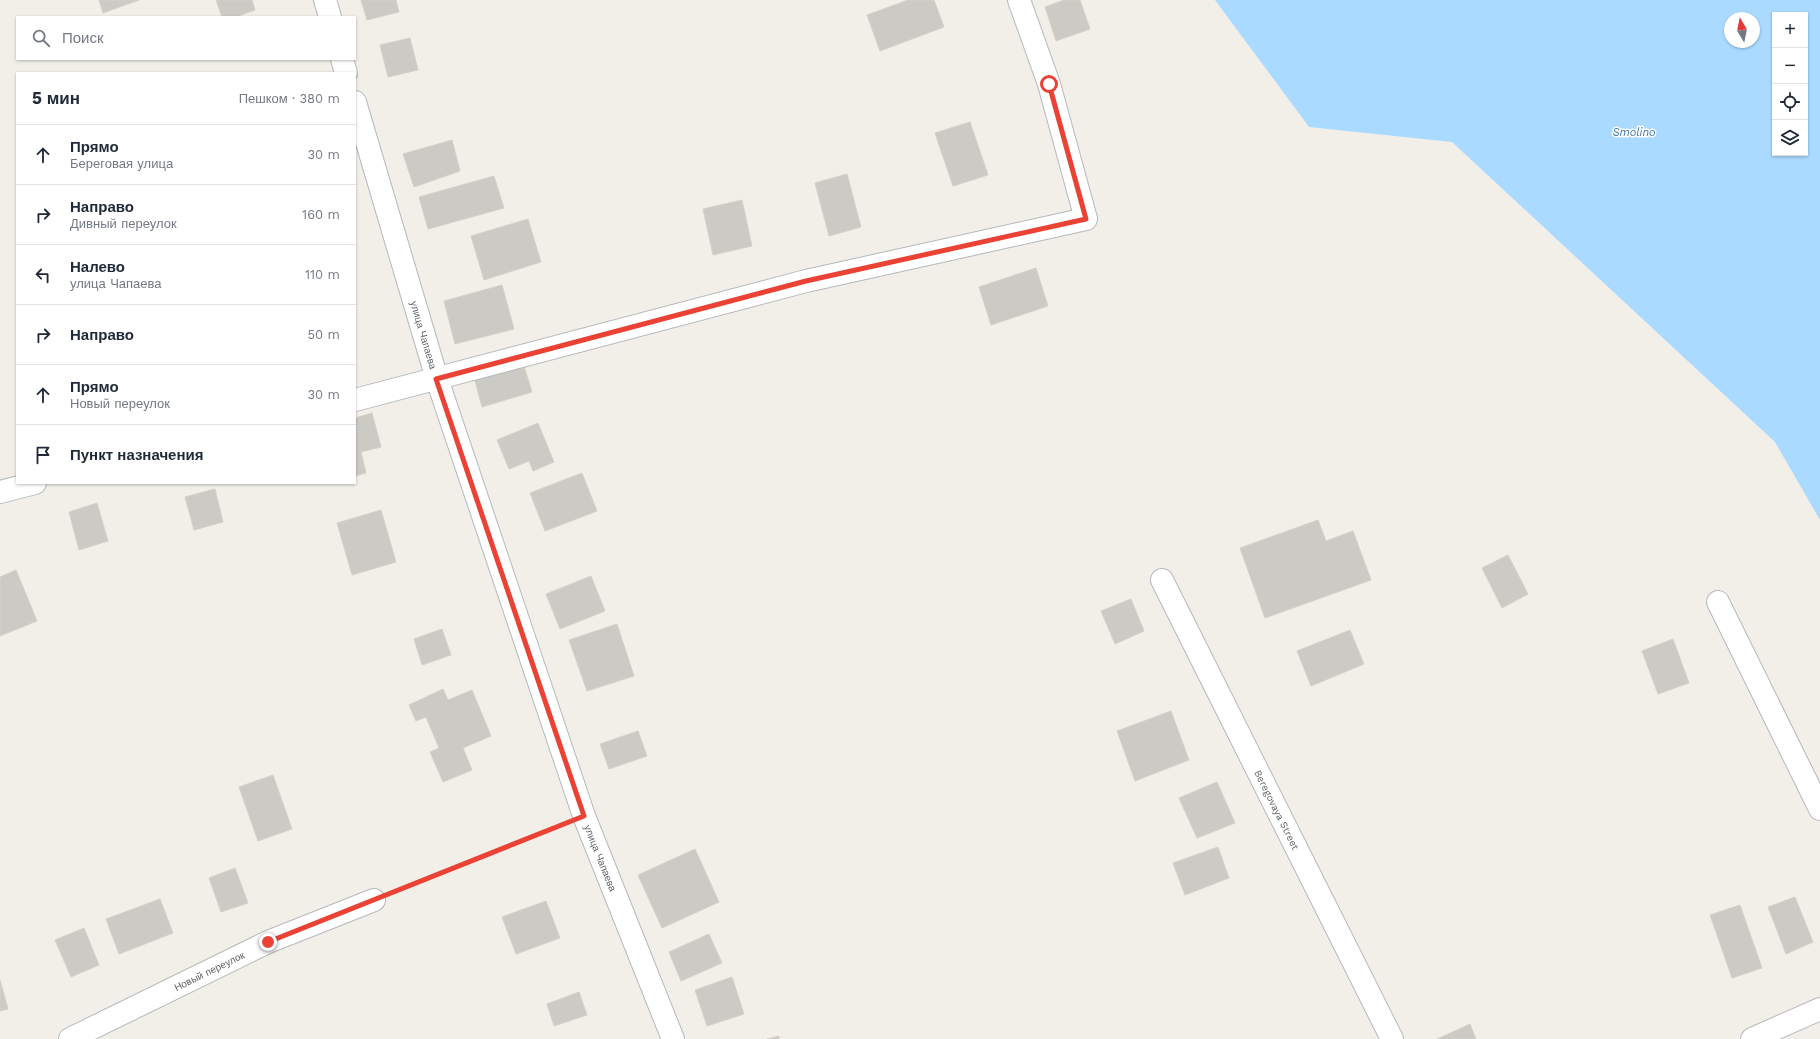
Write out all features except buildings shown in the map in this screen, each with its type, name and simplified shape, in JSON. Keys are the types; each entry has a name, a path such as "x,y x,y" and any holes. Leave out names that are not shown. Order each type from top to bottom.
{"street":[{"path":"325,0 330,16"},
{"path":"356,400 806,281 1086,219 1049,84 1019,0"},
{"path":"342,60 346,72"},
{"name":"улица Чапаева","path":"356,105 436,379 584,816 673,1039"},
{"path":"0,492 31,484"},
{"name":"Beregovaya Street","path":"1162,580 1392,1039"},
{"path":"1718,602 1820,809"},
{"name":"Новый переулок","path":"70,1039 268,942 374,900"},
{"path":"1752,1039 1820,1009"}],"path":[{"path":"374,900 584,816"}],"water":[{"name":"Smolino","path":"1215,0 1820,0 1820,520 1775,442 1452,142 1309,127"}],"route":[{"path":"268,942 584,816 436,379 806,281 1086,219 1049,84"}]}
